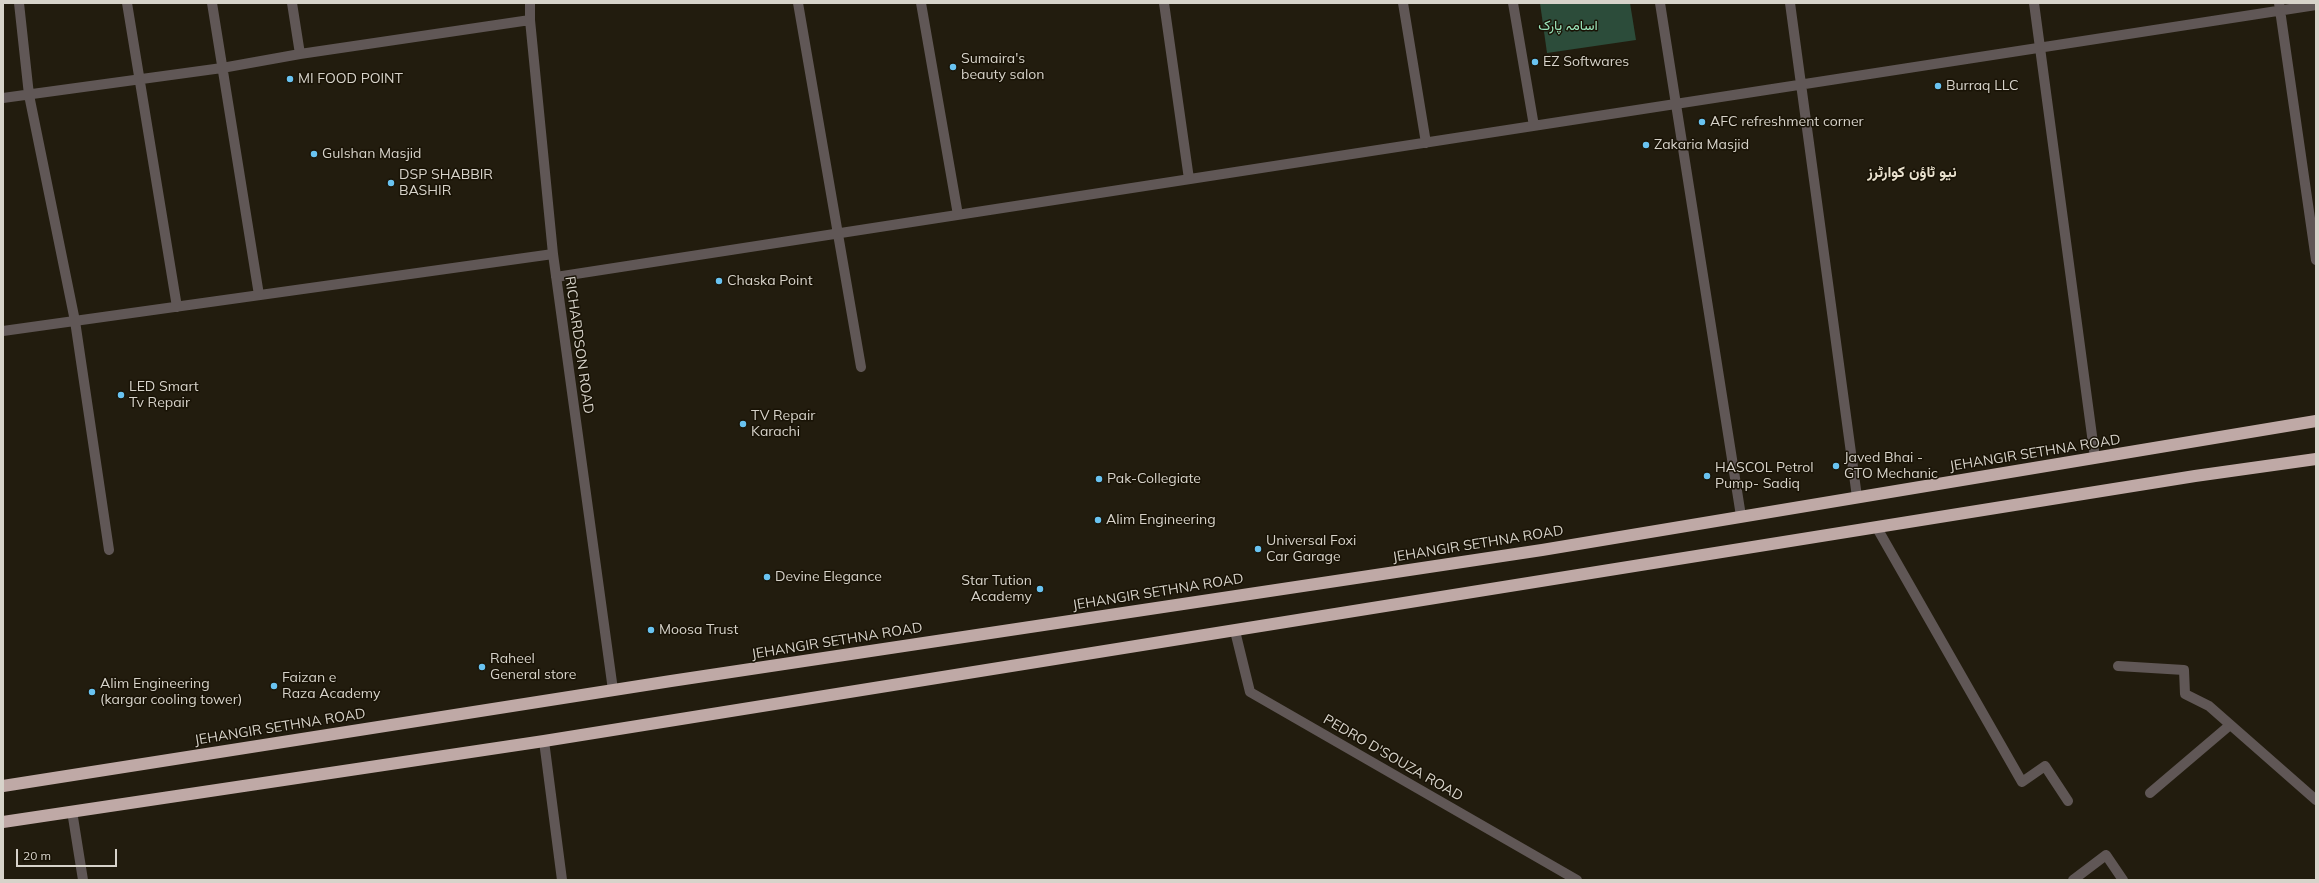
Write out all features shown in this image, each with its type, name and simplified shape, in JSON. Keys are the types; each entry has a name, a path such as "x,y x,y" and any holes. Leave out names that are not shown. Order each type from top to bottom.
{"highway":[{"name":"JEHANGIR SETHNA ROAD","path":"3,786 613,690 1542,550 2316,421"},
{"path":"3,822 544,741 2188,477 2316,459"}],"street":[{"path":"19,3 29,95 75,321 110,550"},
{"path":"126,3 177,307"},
{"path":"212,3 259,295"},
{"path":"292,3 300,54"},
{"name":"RICHARDSON ROAD","path":"530,3 530,20 553,254 613,690"},
{"path":"798,3 861,367"},
{"path":"921,3 958,215"},
{"path":"1164,3 1189,179"},
{"path":"1403,3 1426,143"},
{"path":"1513,3 1534,126"},
{"path":"1660,3 1742,516"},
{"path":"1790,3 1857,497"},
{"path":"2034,3 2095,458"},
{"path":"556,277 2040,48 2280,7 2316,5"},
{"path":"2280,7 2316,260"},
{"path":"3,98 138,78 222,68 300,54 530,20"},
{"path":"3,331 553,254"},
{"path":"1877,528 2022,782 2045,766 2068,801"},
{"name":"PEDRO D'SOUZA ROAD","path":"1234,631 1250,692 1576,880"},
{"path":"2118,666 2184,670 2185,694 2209,706 2316,800"},
{"path":"2150,793 2230,724"},
{"path":"544,741 562,880"},
{"path":"72,811 83,880"},
{"path":"2073,880 2106,855 2123,880"}],"green space":[{"name":"اسامہ پارک","path":"1540,3 1630,3 1636,40 1547,53"}],"place":[{"name":"EZ Softwares","path":"1535,62"},
{"name":"Sumaira's beauty salon","path":"953,67"},
{"name":"MI FOOD POINT","path":"290,79"},
{"name":"Burraq LLC","path":"1938,86"},
{"name":"AFC refreshment corner","path":"1702,122"},
{"name":"Zakaria Masjid","path":"1646,145"},
{"name":"Gulshan Masjid","path":"314,154"},
{"name":"DSP SHABBIR BASHIR","path":"391,183"},
{"name":"Chaska Point","path":"719,281"},
{"name":"LED Smart Tv Repair","path":"121,395"},
{"name":"TV Repair Karachi","path":"743,424"},
{"name":"Javed Bhai - GTO Mechanic","path":"1836,466"},
{"name":"HASCOL Petrol Pump- Sadiq","path":"1707,476"},
{"name":"Pak-Collegiate","path":"1099,479"},
{"name":"Alim Engineering","path":"1098,520"},
{"name":"Universal Foxi Car Garage","path":"1258,549"},
{"name":"Devine Elegance","path":"767,577"},
{"name":"Star Tution Academy","path":"1040,589"},
{"name":"Moosa Trust","path":"651,630"},
{"name":"Raheel General store","path":"482,667"},
{"name":"Faizan e Raza Academy","path":"274,686"},
{"name":"Alim Engineering (kargar cooling tower)","path":"92,692"}],"district":[{"name":"نیو ٹاؤن کوارٹرز","path":"1912,172"}]}
